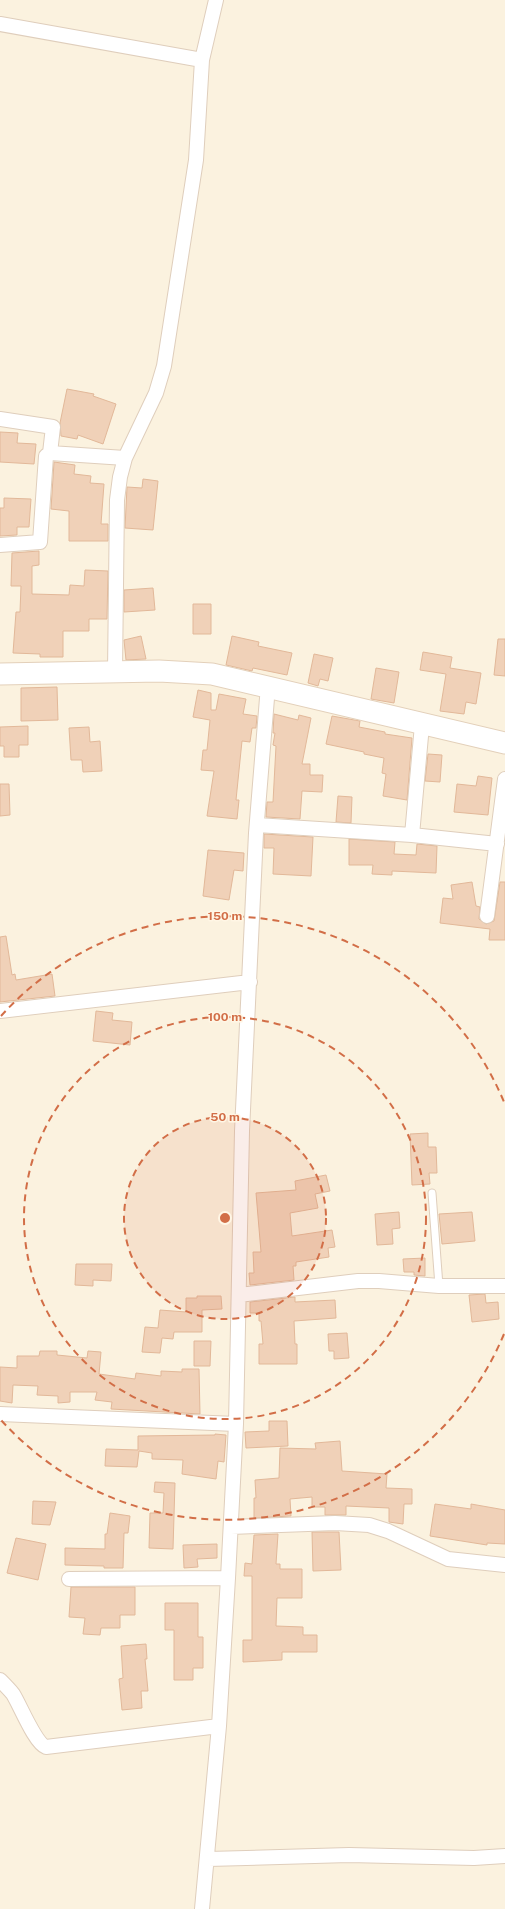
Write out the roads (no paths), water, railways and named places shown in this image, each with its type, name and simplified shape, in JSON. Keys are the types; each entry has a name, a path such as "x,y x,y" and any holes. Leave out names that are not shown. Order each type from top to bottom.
{"street":[{"path":"115,672 117,500 120,477 125,458 156,393 164,366 196,160 202,60 216,0"},
{"path":"0,24 202,60"},
{"path":"0,418 53,427 50,453 46,456 46,541 0,545"},
{"path":"50,453 125,458"},
{"path":"0,674 159,671 212,674 268,686 422,725 505,743"},
{"path":"202,1909 208,1859 219,1726 231,1527 236,1424 242,1131 257,825 268,686"},
{"path":"412,835 422,725"},
{"path":"487,916 505,779"},
{"path":"257,825 412,835 497,844"},
{"path":"0,1011 250,982"},
{"path":"239,1295 358,1281 379,1281 439,1286 505,1286"},
{"path":"0,1414 236,1424"},
{"path":"231,1527 335,1523 358,1524 388,1531 448,1559 505,1565"},
{"path":"69,1579 228,1578"},
{"path":"0,1680 12,1692 36,1736 43,1746 46,1747 219,1726"},
{"path":"208,1859 349,1855 474,1858 505,1856"}],"lane":[{"path":"432,1193 439,1286"}]}
